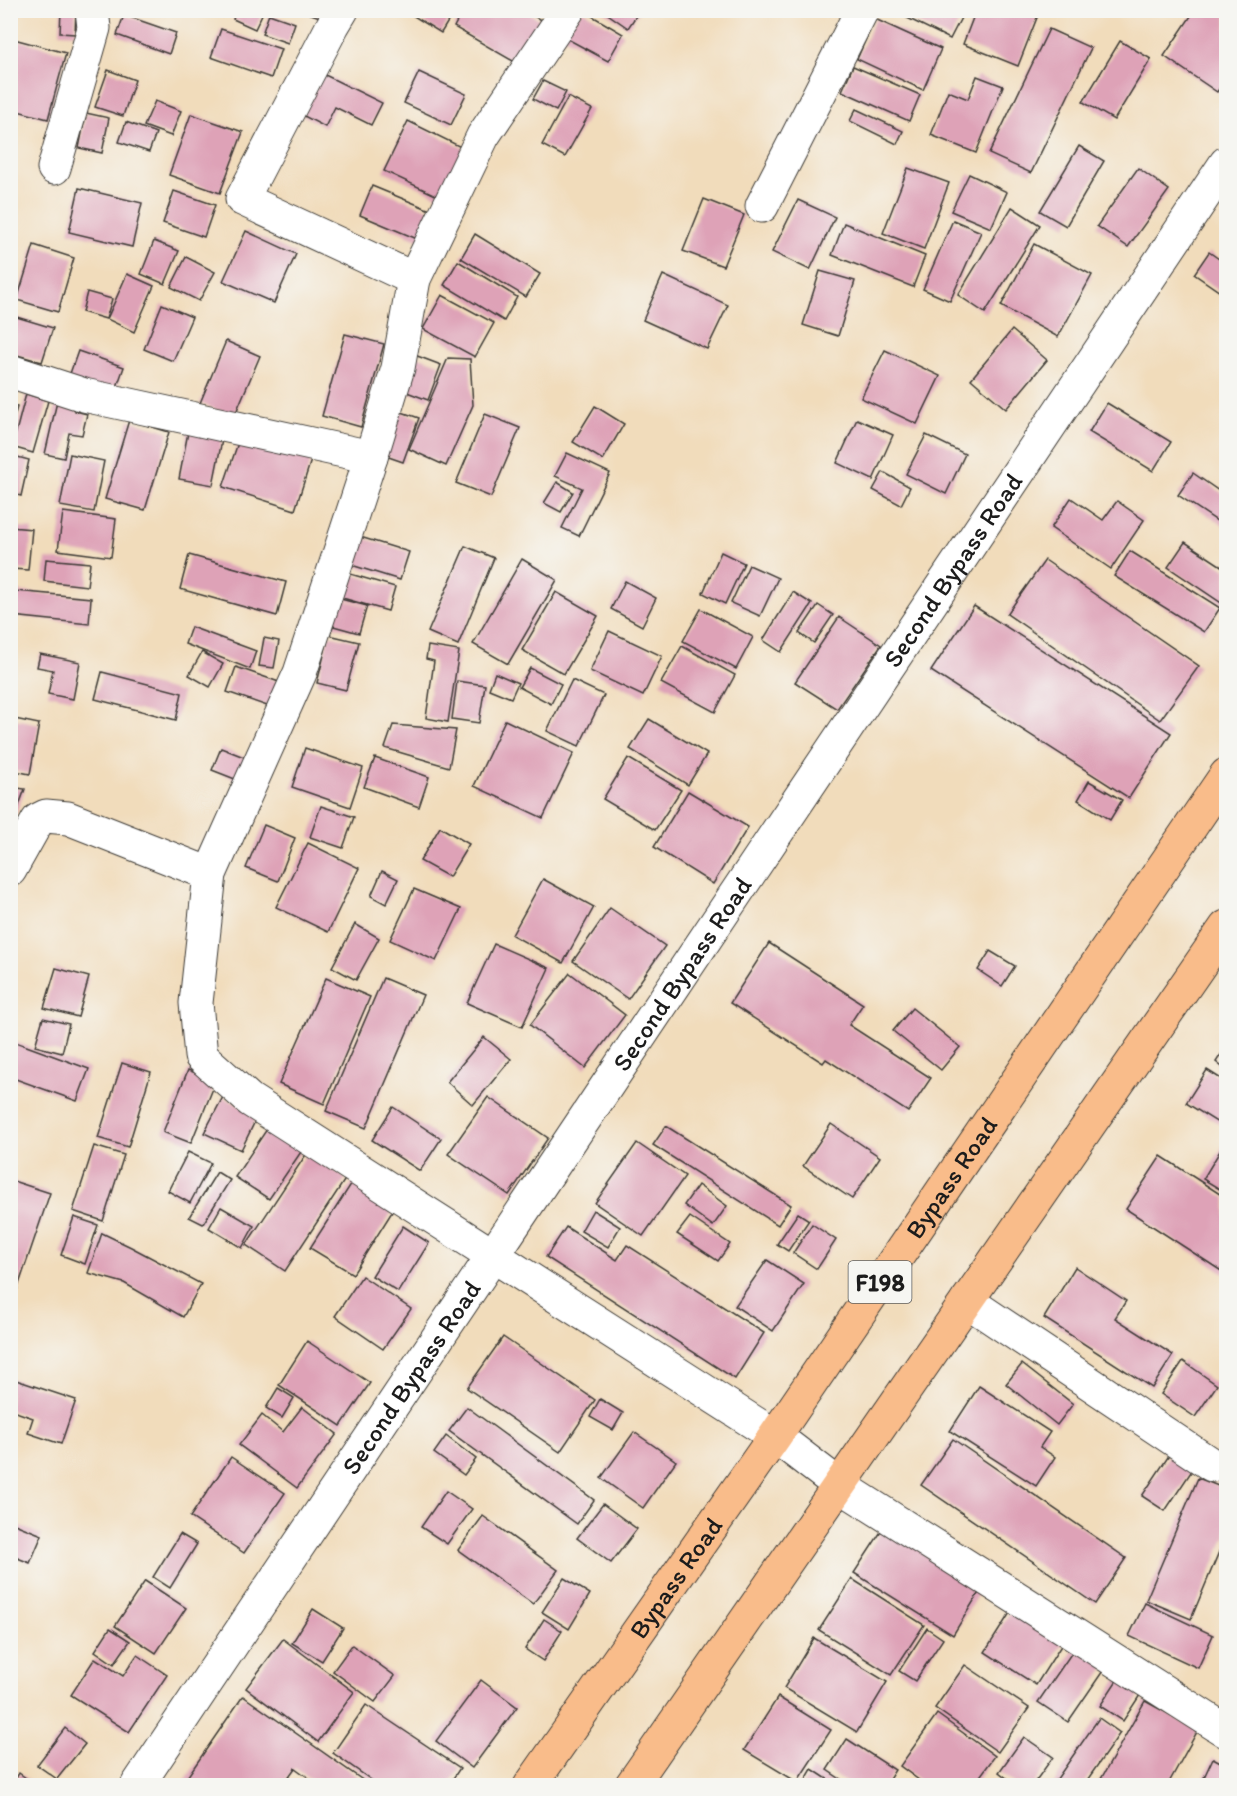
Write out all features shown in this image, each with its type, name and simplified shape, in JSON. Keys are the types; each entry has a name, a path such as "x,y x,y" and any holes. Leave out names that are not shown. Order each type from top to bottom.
{"main road":[{"name":"Bypass Road","path":"530,1785 775,1436 1227,775"},
{"path":"631,1785 1227,927"}],"street":[{"path":"54,168 94,28 92,10"},
{"path":"342,10 242,199 414,279"},
{"path":"568,10 483,136 414,279 398,368 300,673 210,874 196,1003 201,1056 250,1100 775,1436 839,1485 1227,1731"},
{"path":"762,206 862,10"},
{"name":"Second Bypass Road","path":"137,1785 1227,163"},
{"path":"10,371 84,395 371,457"},
{"path":"10,870 38,820 46,816 68,818 210,874"},
{"path":"967,1301 1212,1465"}],"building":[{"path":"61,10 76,10 75,34 60,33"},
{"path":"236,10 264,10 255,29 233,19"},
{"path":"300,10 331,10 328,20"},
{"path":"404,10 455,10 441,33"},
{"path":"463,10 524,10 544,22 520,65 454,27"},
{"path":"582,10 623,34 608,61 562,36"},
{"path":"602,10 640,10 628,28"},
{"path":"891,10 965,10 950,39"},
{"path":"976,10 1040,10 1018,66 963,44"},
{"path":"1195,10 1226,10 1226,79 1217,92 1164,56"},
{"path":"269,14 295,23 288,43 262,34"},
{"path":"124,15 176,33 169,54 117,35"},
{"path":"875,19 941,49 923,90 857,59"},
{"path":"221,29 281,49 271,78 211,57"},
{"path":"1049,29 1091,48 1031,173 989,154"},
{"path":"14,39 66,53 48,119 10,109 10,51"},
{"path":"1120,41 1151,59 1114,120 1083,102"},
{"path":"853,66 920,95 909,121 842,91"},
{"path":"108,70 135,80 123,116 95,107"},
{"path":"419,72 466,94 451,125 404,103"},
{"path":"323,74 382,103 371,125 335,107 325,127 302,115"},
{"path":"977,76 1003,86 976,153 931,135 948,91 968,99"},
{"path":"543,81 566,92 556,111 533,99"},
{"path":"568,97 592,109 565,157 542,145"},
{"path":"155,101 181,111 171,136 144,126"},
{"path":"856,109 903,131 897,144 850,121"},
{"path":"86,113 109,118 102,153 79,148"},
{"path":"191,114 243,132 220,193 169,175"},
{"path":"408,121 467,150 444,199 384,171"},
{"path":"126,122 156,133 149,152 119,142"},
{"path":"1079,146 1104,161 1066,226 1040,211"},
{"path":"908,168 949,183 924,249 883,233"},
{"path":"1138,168 1169,190 1128,247 1097,226"},
{"path":"969,174 1007,192 991,228 951,211"},
{"path":"372,186 435,212 422,241 360,215"},
{"path":"79,188 142,203 132,247 69,232"},
{"path":"174,191 215,205 204,237 163,223"},
{"path":"704,199 744,215 723,266 683,251"},
{"path":"798,200 835,217 810,270 772,252"},
{"path":"1012,207 1040,225 985,313 958,295"},
{"path":"953,220 981,232 950,301 923,289"},
{"path":"844,223 925,256 913,287 832,255"},
{"path":"246,231 296,254 274,303 223,281"},
{"path":"475,234 540,274 526,297 461,258"},
{"path":"154,241 179,251 165,284 141,274"},
{"path":"1034,244 1092,275 1058,337 1001,306"},
{"path":"34,245 74,258 58,312 17,300"},
{"path":"1209,252 1226,264 1226,296 1194,274"},
{"path":"186,257 215,272 199,301 171,287"},
{"path":"458,261 517,297 504,321 444,285"},
{"path":"820,271 855,281 838,336 803,325"},
{"path":"127,274 154,286 134,332 107,319"},
{"path":"663,275 728,305 707,349 643,320"},
{"path":"87,292 112,299 106,319 82,312"},
{"path":"442,295 494,323 475,357 423,329"},
{"path":"162,304 192,317 173,361 144,349"},
{"path":"10,315 53,328 42,362 10,353"},
{"path":"1012,330 1047,360 1006,409 971,379"},
{"path":"345,334 384,344 361,427 322,416"},
{"path":"226,341 260,356 234,417 200,403"},
{"path":"885,350 940,376 917,424 861,398"},
{"path":"78,351 124,367 113,398 67,382"},
{"path":"412,354 441,365 428,400 399,389"},
{"path":"448,358 470,359 473,405 446,466 409,449"},
{"path":"26,394 48,401 33,453 12,447"},
{"path":"58,397 77,401 75,411 87,414 82,435 69,433 64,458 45,454"},
{"path":"1107,403 1171,442 1153,471 1089,432"},
{"path":"10,405 17,407 11,428 10,428"},
{"path":"595,406 624,424 603,460 573,442"},
{"path":"393,409 419,418 403,462 377,453"},
{"path":"485,414 520,428 491,497 456,483"},
{"path":"857,419 893,435 873,480 837,463"},
{"path":"129,420 169,432 145,510 105,499"},
{"path":"189,427 223,435 213,485 179,479"},
{"path":"926,435 965,454 946,494 906,474"},
{"path":"240,437 311,460 295,510 223,487"},
{"path":"567,453 610,473 579,536 562,528 582,488 555,476"},
{"path":"70,454 104,461 94,512 60,506"},
{"path":"10,455 29,460 21,496 10,493"},
{"path":"883,472 910,487 901,505 873,490"},
{"path":"1193,473 1226,496 1226,527 1178,495"},
{"path":"557,482 573,492 561,512 544,503"},
{"path":"1071,498 1103,520 1117,501 1144,520 1111,569 1051,528"},
{"path":"63,512 116,519 111,557 58,550"},
{"path":"10,527 32,529 28,570 10,569"},
{"path":"357,536 409,552 400,580 348,564"},
{"path":"1185,542 1226,569 1226,606 1168,567"},
{"path":"465,546 494,558 458,645 428,632"},
{"path":"1130,551 1220,608 1204,632 1114,576"},
{"path":"721,552 744,563 725,604 703,593"},
{"path":"189,555 286,582 277,616 180,589"},
{"path":"46,559 90,563 87,586 44,581"},
{"path":"522,559 557,580 508,664 473,644"},
{"path":"1045,560 1199,666 1160,720 1007,614"},
{"path":"749,565 778,578 760,616 731,603"},
{"path":"347,573 395,587 388,611 339,597"},
{"path":"625,581 656,598 642,626 611,609"},
{"path":"15,591 91,598 89,624 12,616"},
{"path":"556,592 598,616 564,674 522,650"},
{"path":"793,592 812,604 781,652 763,640"},
{"path":"333,597 367,606 359,633 326,624"},
{"path":"818,605 833,615 814,643 799,633"},
{"path":"974,606 1171,733 1129,798 931,671"},
{"path":"701,609 753,637 736,669 683,641"},
{"path":"839,617 881,645 837,709 795,682"},
{"path":"191,627 256,651 250,669 185,644"},
{"path":"609,631 662,656 643,696 590,671"},
{"path":"329,635 359,642 346,690 317,683"},
{"path":"264,638 279,641 274,668 259,666"},
{"path":"428,646 459,651 448,722 426,718 434,661 426,659"},
{"path":"682,646 735,675 715,712 661,683"},
{"path":"202,652 223,664 210,687 189,675"},
{"path":"40,654 80,662 73,699 48,694 53,670 37,667"},
{"path":"236,667 279,682 270,707 227,692"},
{"path":"530,668 561,684 551,704 519,687"},
{"path":"102,672 182,693 176,720 95,699"},
{"path":"495,673 518,683 511,698 489,689"},
{"path":"572,680 604,695 579,746 547,731"},
{"path":"457,681 485,685 479,723 452,719"},
{"path":"10,718 39,724 30,774 10,770"},
{"path":"649,719 707,754 688,785 630,749"},
{"path":"505,720 574,753 543,818 474,786"},
{"path":"393,725 456,730 449,767 385,748"},
{"path":"221,748 249,759 240,781 212,770"},
{"path":"305,748 363,768 350,807 292,787"},
{"path":"375,758 429,777 419,807 364,787"},
{"path":"628,758 681,790 655,830 603,799"},
{"path":"1089,781 1122,800 1110,820 1078,800"},
{"path":"10,787 25,789 11,827 10,827"},
{"path":"688,791 748,827 713,884 654,847"},
{"path":"321,806 354,817 343,848 310,837"},
{"path":"264,825 295,838 278,881 246,868"},
{"path":"440,827 469,844 449,877 420,861"},
{"path":"308,843 359,868 328,932 276,907"},
{"path":"382,871 398,879 386,904 371,896"},
{"path":"543,879 594,907 563,963 512,935"},
{"path":"414,889 461,909 436,961 390,940"},
{"path":"610,908 665,946 628,999 573,961"},
{"path":"355,924 379,938 356,980 332,967"},
{"path":"769,943 863,1004 849,1025 931,1078 908,1112 826,1059 823,1063 730,1003"},
{"path":"494,944 549,968 522,1027 467,1003"},
{"path":"990,951 1015,966 1002,986 978,970"},
{"path":"56,968 89,977 78,1017 44,1008"},
{"path":"570,973 625,1015 585,1068 530,1025"},
{"path":"326,978 370,997 324,1104 279,1084"},
{"path":"383,978 423,995 366,1128 326,1111"},
{"path":"912,1008 960,1047 941,1070 893,1031"},
{"path":"43,1018 69,1024 62,1053 35,1046"},
{"path":"484,1037 511,1059 473,1105 447,1082"},
{"path":"10,1040 89,1069 77,1101 10,1077"},
{"path":"1226,1047 1226,1070 1216,1062"},
{"path":"122,1063 151,1072 128,1147 98,1138"},
{"path":"188,1070 216,1081 191,1143 163,1132"},
{"path":"1207,1070 1226,1082 1226,1128 1186,1103"},
{"path":"223,1097 258,1115 241,1150 204,1133"},
{"path":"488,1097 548,1138 509,1195 448,1154"},
{"path":"393,1107 441,1139 420,1171 372,1140"},
{"path":"831,1124 880,1157 852,1199 803,1166"},
{"path":"269,1126 303,1149 269,1199 235,1177"},
{"path":"666,1126 791,1205 778,1225 653,1145"},
{"path":"1226,1141 1226,1193 1203,1179"},
{"path":"637,1143 685,1176 643,1236 595,1203"},
{"path":"94,1146 124,1155 103,1221 73,1211"},
{"path":"188,1152 211,1163 190,1203 168,1191"},
{"path":"307,1153 346,1178 285,1271 246,1245"},
{"path":"1161,1156 1226,1198 1226,1274 1126,1209"},
{"path":"217,1172 230,1180 203,1224 189,1217"},
{"path":"355,1178 397,1204 353,1274 310,1248"},
{"path":"10,1180 50,1193 16,1293 10,1291"},
{"path":"698,1185 727,1206 713,1226 684,1205"},
{"path":"221,1207 254,1226 242,1248 209,1228"},
{"path":"593,1210 620,1227 608,1247 581,1231"},
{"path":"798,1213 809,1220 788,1251 777,1244"},
{"path":"74,1217 98,1225 85,1264 61,1255"},
{"path":"690,1217 730,1244 718,1261 677,1234"},
{"path":"812,1224 836,1240 817,1269 793,1253"},
{"path":"403,1226 429,1243 398,1292 372,1276"},
{"path":"566,1227 617,1260 627,1245 764,1333 735,1379 546,1257"},
{"path":"102,1233 201,1284 183,1317 124,1283 88,1273"},
{"path":"767,1260 804,1284 773,1331 735,1306"},
{"path":"1075,1267 1126,1301 1115,1318 1173,1355 1152,1388 1044,1318"},
{"path":"362,1276 411,1309 383,1349 335,1316"},
{"path":"503,1337 595,1400 560,1452 467,1388"},
{"path":"307,1341 370,1383 341,1426 279,1385"},
{"path":"1183,1361 1217,1385 1195,1417 1161,1394"},
{"path":"1022,1364 1073,1404 1057,1425 1006,1384"},
{"path":"10,1378 76,1400 61,1444 28,1433 33,1418 10,1410"},
{"path":"979,1386 1050,1432 1040,1447 1055,1457 1036,1486 950,1431"},
{"path":"278,1388 294,1398 282,1418 266,1408"},
{"path":"600,1399 623,1413 613,1430 590,1417"},
{"path":"302,1407 337,1434 297,1488 239,1445 262,1415 283,1432"},
{"path":"467,1407 594,1500 577,1524 449,1431"},
{"path":"634,1432 676,1461 643,1508 601,1478"},
{"path":"446,1436 476,1459 464,1475 434,1453"},
{"path":"953,1439 1126,1558 1095,1604 921,1485"},
{"path":"1174,1448 1197,1463 1165,1511 1142,1496"},
{"path":"231,1457 285,1493 244,1553 190,1517"},
{"path":"1198,1478 1226,1489 1226,1535 1191,1619 1146,1600"},
{"path":"446,1491 472,1509 447,1544 421,1527"},
{"path":"603,1504 637,1529 611,1563 577,1538"},
{"path":"483,1516 558,1570 533,1604 458,1550"},
{"path":"12,1523 42,1535 30,1563 10,1555"},
{"path":"886,1524 983,1586 953,1635 854,1573"},
{"path":"180,1534 197,1544 170,1588 153,1577"},
{"path":"564,1578 590,1594 569,1629 542,1612"},
{"path":"852,1579 924,1625 891,1675 819,1630"},
{"path":"145,1581 186,1608 156,1653 115,1626"},
{"path":"1145,1603 1213,1635 1198,1668 1129,1636"},
{"path":"1013,1608 1064,1641 1036,1685 985,1652"},
{"path":"313,1609 343,1628 322,1661 292,1643"},
{"path":"544,1619 562,1631 543,1661 525,1649"},
{"path":"110,1628 130,1641 114,1664 95,1651"},
{"path":"927,1628 943,1639 915,1681 899,1671"},
{"path":"814,1638 887,1682 857,1732 784,1688"},
{"path":"283,1639 354,1692 318,1742 246,1688"},
{"path":"352,1645 395,1676 375,1702 333,1671"},
{"path":"1077,1645 1107,1665 1068,1722 1038,1702"},
{"path":"137,1655 167,1675 129,1732 71,1695 95,1658 123,1676"},
{"path":"965,1665 1029,1708 998,1752 935,1708"},
{"path":"1119,1677 1142,1692 1123,1721 1100,1706"},
{"path":"481,1680 517,1707 472,1768 436,1741"},
{"path":"243,1696 371,1786 320,1786 295,1768 282,1786 181,1786"},
{"path":"778,1697 831,1730 797,1782 744,1750"},
{"path":"1145,1701 1198,1730 1167,1786 1097,1786"},
{"path":"366,1705 460,1768 448,1786 380,1786 333,1753"},
{"path":"937,1714 995,1756 973,1786 927,1786 900,1766"},
{"path":"1099,1718 1120,1733 1083,1786 1052,1786"},
{"path":"65,1728 85,1744 57,1779 37,1765"},
{"path":"1024,1737 1053,1757 1032,1786 1017,1786 999,1772"},
{"path":"847,1739 895,1770 885,1786 851,1786 827,1770"},
{"path":"1213,1758 1226,1765 1226,1786 1200,1786"},
{"path":"812,1769 838,1786 802,1786"},
{"path":"19,1773 37,1786 11,1786"}]}
